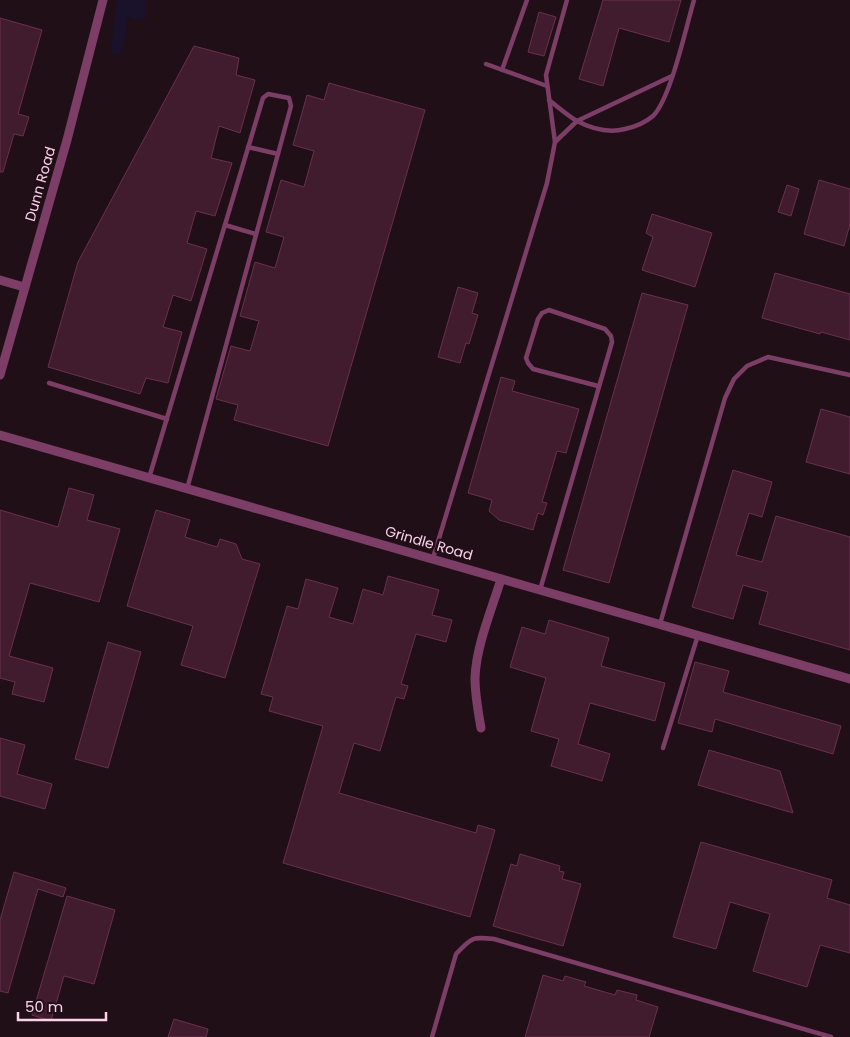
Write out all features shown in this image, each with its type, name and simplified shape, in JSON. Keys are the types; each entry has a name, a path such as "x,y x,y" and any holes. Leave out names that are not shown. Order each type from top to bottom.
{"street":[{"name":"Dunn Road","path":"0,375 67,140 103,0"},
{"path":"0,280 24,287"},
{"name":"Grindle Road","path":"0,435 850,679"},
{"path":"481,728 475,676 479,652 501,579"}],"lane":[{"path":"502,70 527,0"},
{"path":"433,558 547,183 554,142 553,121 547,86 549,62 567,0"},
{"path":"549,100 577,121 602,130 615,131 642,123 652,116 661,104 672,76 694,0"},
{"path":"486,64 547,86"},
{"path":"554,142 577,121 672,76"},
{"path":"150,478 265,95 288,98 291,101 291,106 187,489"},
{"path":"248,147 278,154"},
{"path":"225,226 256,234"},
{"path":"540,590 612,342 605,330 548,310 542,313 538,319 526,358 528,363 533,369 598,386"},
{"path":"660,624 724,398 734,379 747,366 768,357 850,375"},
{"path":"49,383 167,419"},
{"path":"663,748 698,636"},
{"path":"432,1037 456,954 476,937 494,939 832,1037"}],"shaded area":[{"path":"119,0 146,0 145,18 136,20 127,16 124,45 120,53 111,55 116,2"}],"building":[{"path":"603,0 681,0 669,42 619,28 603,86 579,79"},
{"path":"539,12 556,17 544,56 528,52"},
{"path":"0,18 42,30 18,114 29,117 23,136 14,134 3,172 0,172"},
{"path":"194,46 239,58 236,75 255,80 240,133 219,126 211,158 232,163 215,216 196,211 187,243 207,249 191,301 173,295 163,327 182,332 168,383 146,378 140,394 48,367 78,262"},
{"path":"329,83 425,110 328,446 234,420 238,405 216,399 231,346 250,351 259,321 240,316 255,262 275,268 284,237 266,232 281,180 304,187 314,151 293,145 307,95 324,100"},
{"path":"819,180 850,189 850,224 844,246 804,234"},
{"path":"787,185 799,189 791,216 778,212"},
{"path":"652,214 712,233 695,287 642,270 653,237 646,233"},
{"path":"775,273 850,294 850,340 762,318"},
{"path":"458,287 478,293 472,313 478,315 469,344 466,343 460,363 438,357"},
{"path":"642,293 688,305 609,583 563,570"},
{"path":"501,377 515,381 512,391 579,409 566,453 557,451 542,502 547,503 543,515 538,513 533,530 499,520 489,511 492,500 468,493"},
{"path":"821,409 850,417 850,474 806,462"},
{"path":"733,470 772,482 762,517 749,513 736,555 762,562 776,516 850,537 850,650 759,624 768,592 743,585 733,619 692,607"},
{"path":"69,488 94,495 87,520 120,529 99,602 30,583 9,656 53,668 44,702 12,694 15,682 0,678 0,510 58,527"},
{"path":"156,510 190,520 185,537 217,547 220,539 236,544 242,559 260,564 225,678 181,665 193,626 127,606"},
{"path":"388,576 439,590 432,615 452,620 446,642 416,634 401,684 408,686 404,699 396,697 380,751 354,743 339,793 476,833 478,825 495,830 470,917 283,863 323,726 269,711 273,697 261,694 287,606 298,609 306,579 338,588 329,617 353,624 363,589 383,595"},
{"path":"549,620 609,638 601,666 665,683 655,721 590,703 578,744 610,754 602,781 551,766 559,739 531,731 546,678 510,667 522,627 545,634"},
{"path":"108,642 141,652 108,768 75,759"},
{"path":"695,662 729,671 723,692 841,726 833,754 715,719 712,732 678,723"},
{"path":"0,738 25,745 17,774 52,784 45,809 0,796"},
{"path":"709,750 780,771 793,813 698,785"},
{"path":"701,842 832,880 827,898 850,905 850,953 820,945 807,987 753,971 770,914 730,902 716,949 673,937"},
{"path":"520,854 560,866 559,871 564,872 562,879 581,884 563,946 493,926 511,864 517,866"},
{"path":"14,872 66,888 63,897 38,889 8,993 0,991 0,920"},
{"path":"67,896 115,910 94,984 64,976 51,1021 32,1015"},
{"path":"543,975 563,981 565,976 586,982 584,986 615,995 617,990 637,995 636,1000 658,1007 649,1037 525,1037"},
{"path":"174,1019 208,1029 206,1037 168,1037"}]}
